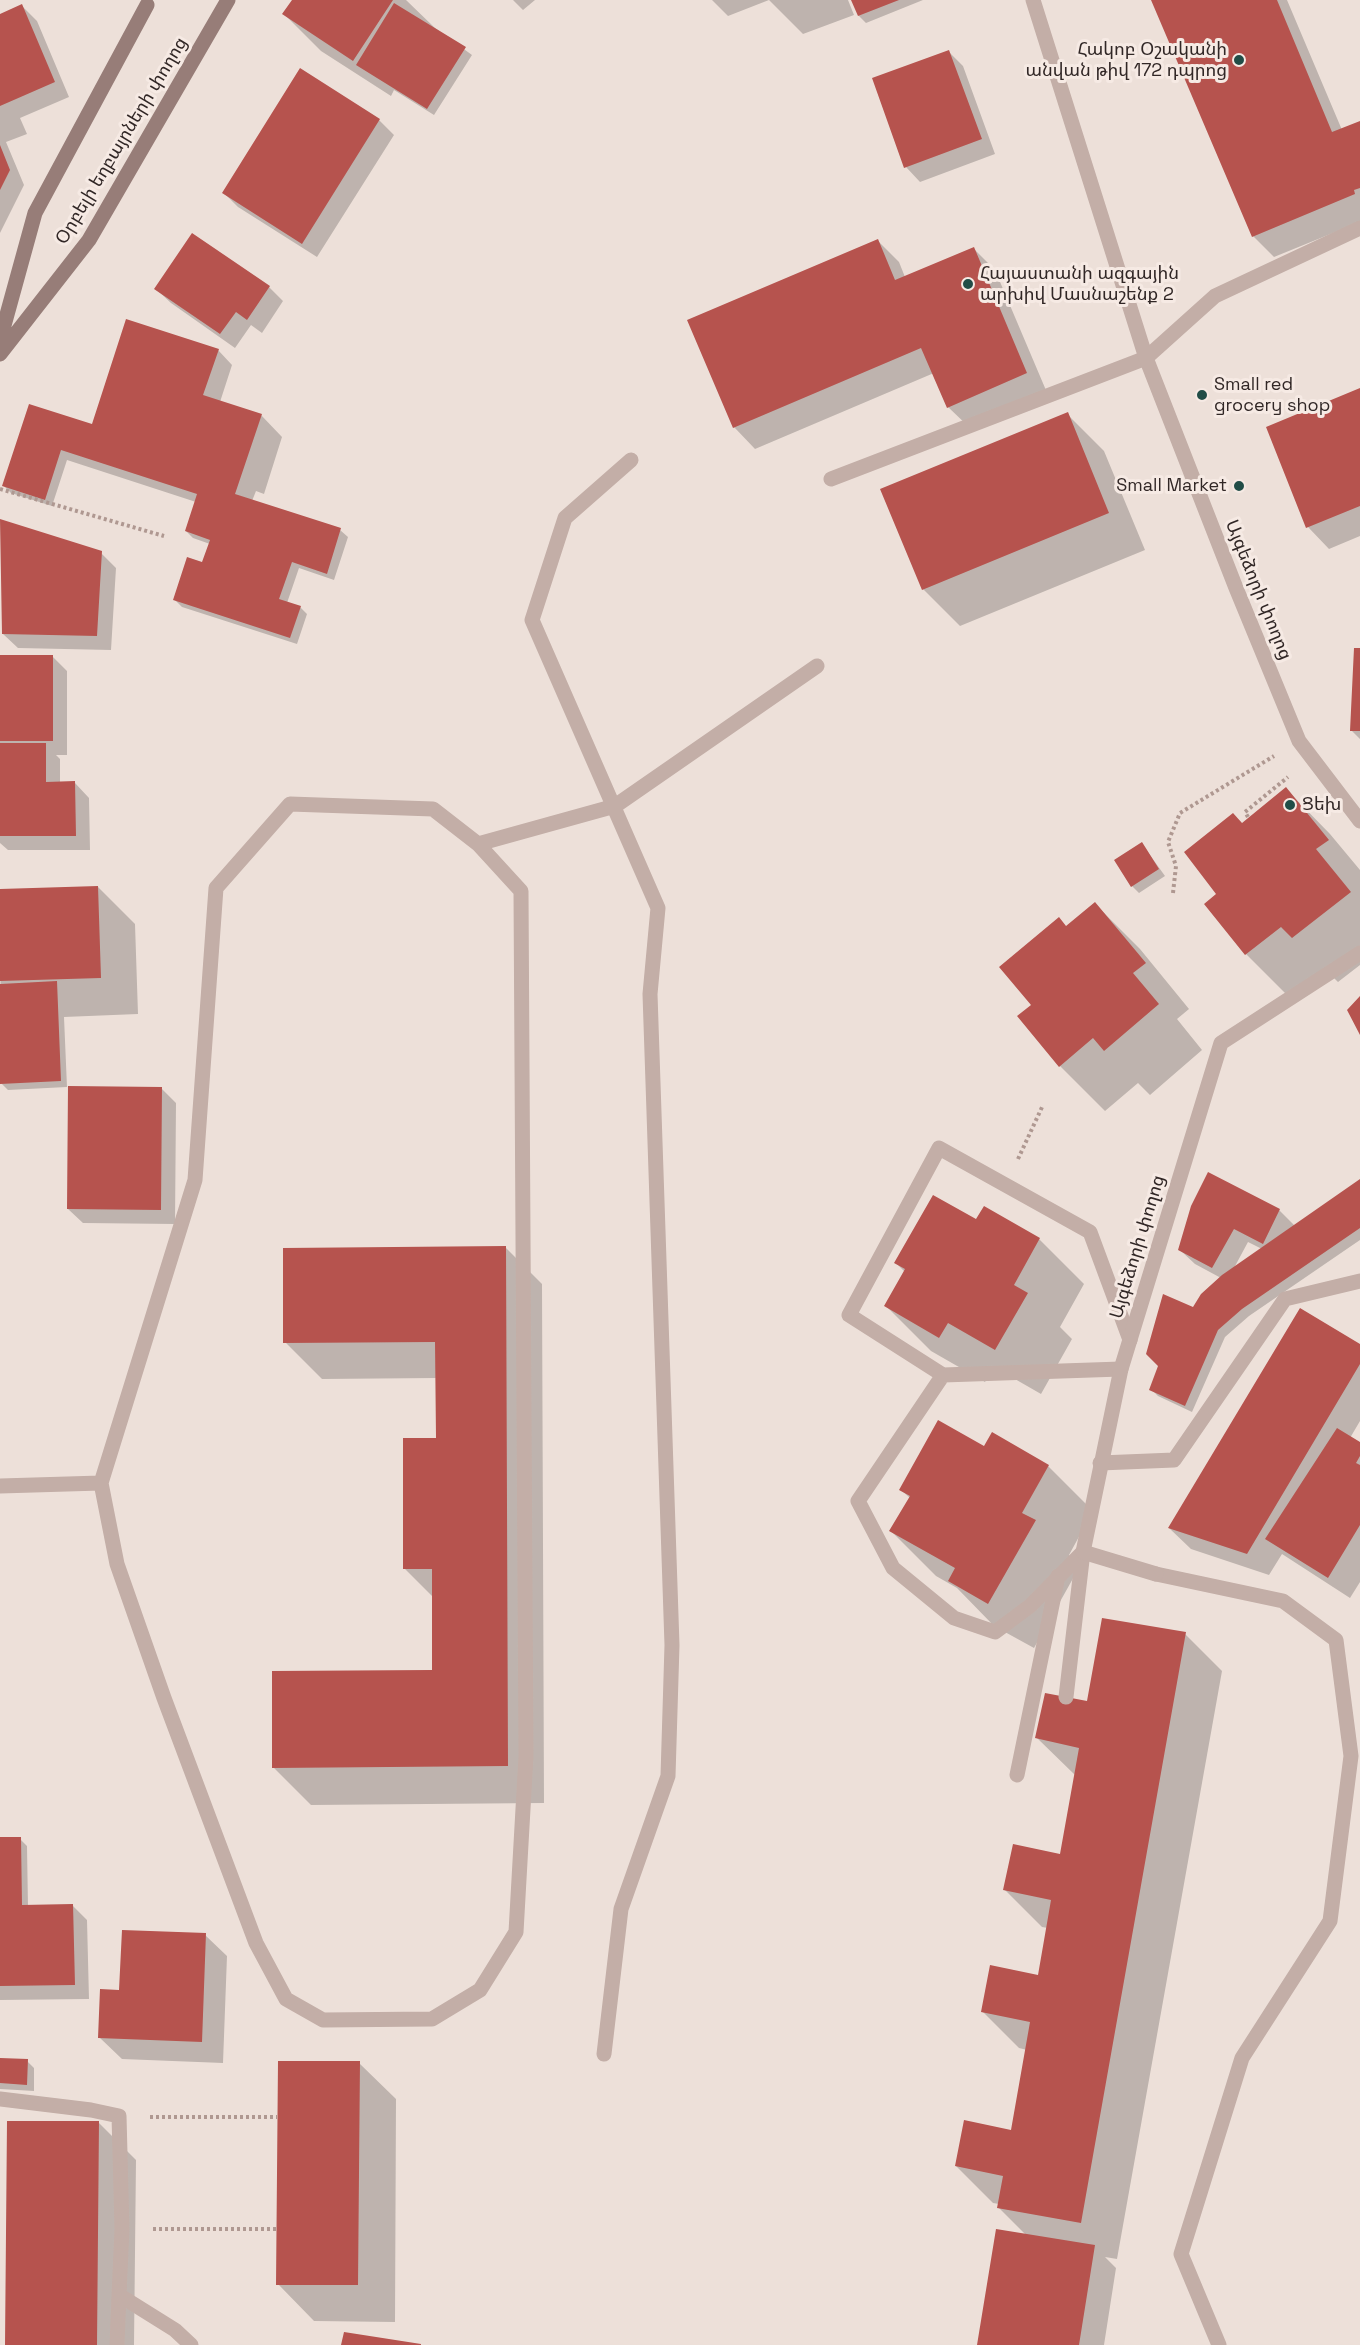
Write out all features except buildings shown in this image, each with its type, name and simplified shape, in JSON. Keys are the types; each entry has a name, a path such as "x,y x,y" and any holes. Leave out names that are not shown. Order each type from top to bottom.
{"street":[{"name":"Օրբելի եղբայրների փողոց","path":"0,354 89,240 228,0"},
{"name":"Այգեձորի փողոց","path":"1033,0 1146,358 1299,741 1360,821"},
{"name":"Օրբելի եղբայրների փողոց","path":"0,340 35,213 147,5"},
{"path":"831,479 1146,358 1215,296 1360,228"},
{"path":"604,2054 621,1909 668,1776 672,1646 650,994 658,908 532,620 565,518 631,460"},
{"path":"478,844 615,806 817,666"},
{"path":"290,804 433,809 478,844 521,891 526,1756 516,1932 480,1990 432,2019 323,2020 286,1999 256,1943 164,1698 117,1564 101,1483 195,1180 216,888 290,804"},
{"name":"Այգեձորի փողոց","path":"1066,1697 1083,1552 1100,1463 1122,1369 1221,1043 1360,953"},
{"path":"1122,1369 943,1375 849,1315 939,1148 1090,1232 1130,1340"},
{"path":"1100,1463 1174,1460 1285,1299 1360,1281"},
{"path":"943,1375 858,1501 893,1568 954,1617 995,1632 1030,1606 1083,1552 1156,1574 1283,1601 1336,1640 1351,1756 1330,1921 1242,2058 1180,2254 1219,2345"},
{"path":"0,1486 101,1483"},
{"path":"1017,1775 1058,1576"},
{"path":"0,2099 91,2110 119,2116 122,2229 117,2345"},
{"path":"119,2295 175,2330 191,2345"}],"path":[{"path":"0,489 164,536"},
{"path":"1173,893 1176,866 1168,842 1180,813 1299,741"},
{"path":"1248,817 1245,812 1264,796"},
{"path":"1007,1184 1043,1105"},
{"path":"119,2116 277,2117"},
{"path":"122,2229 276,2229"}],"place":[{"name":"Հակոբ Օշականի անվան թիվ 172 դպրոց","path":"1239,60"},
{"name":"Հայաստանի ազգային արխիվ Մասնաշենք 2","path":"968,284"},
{"name":"Small red grocery shop","path":"1202,395"},
{"name":"Small Market","path":"1239,486"},
{"name":"Ցեխ","path":"1290,805"}]}
